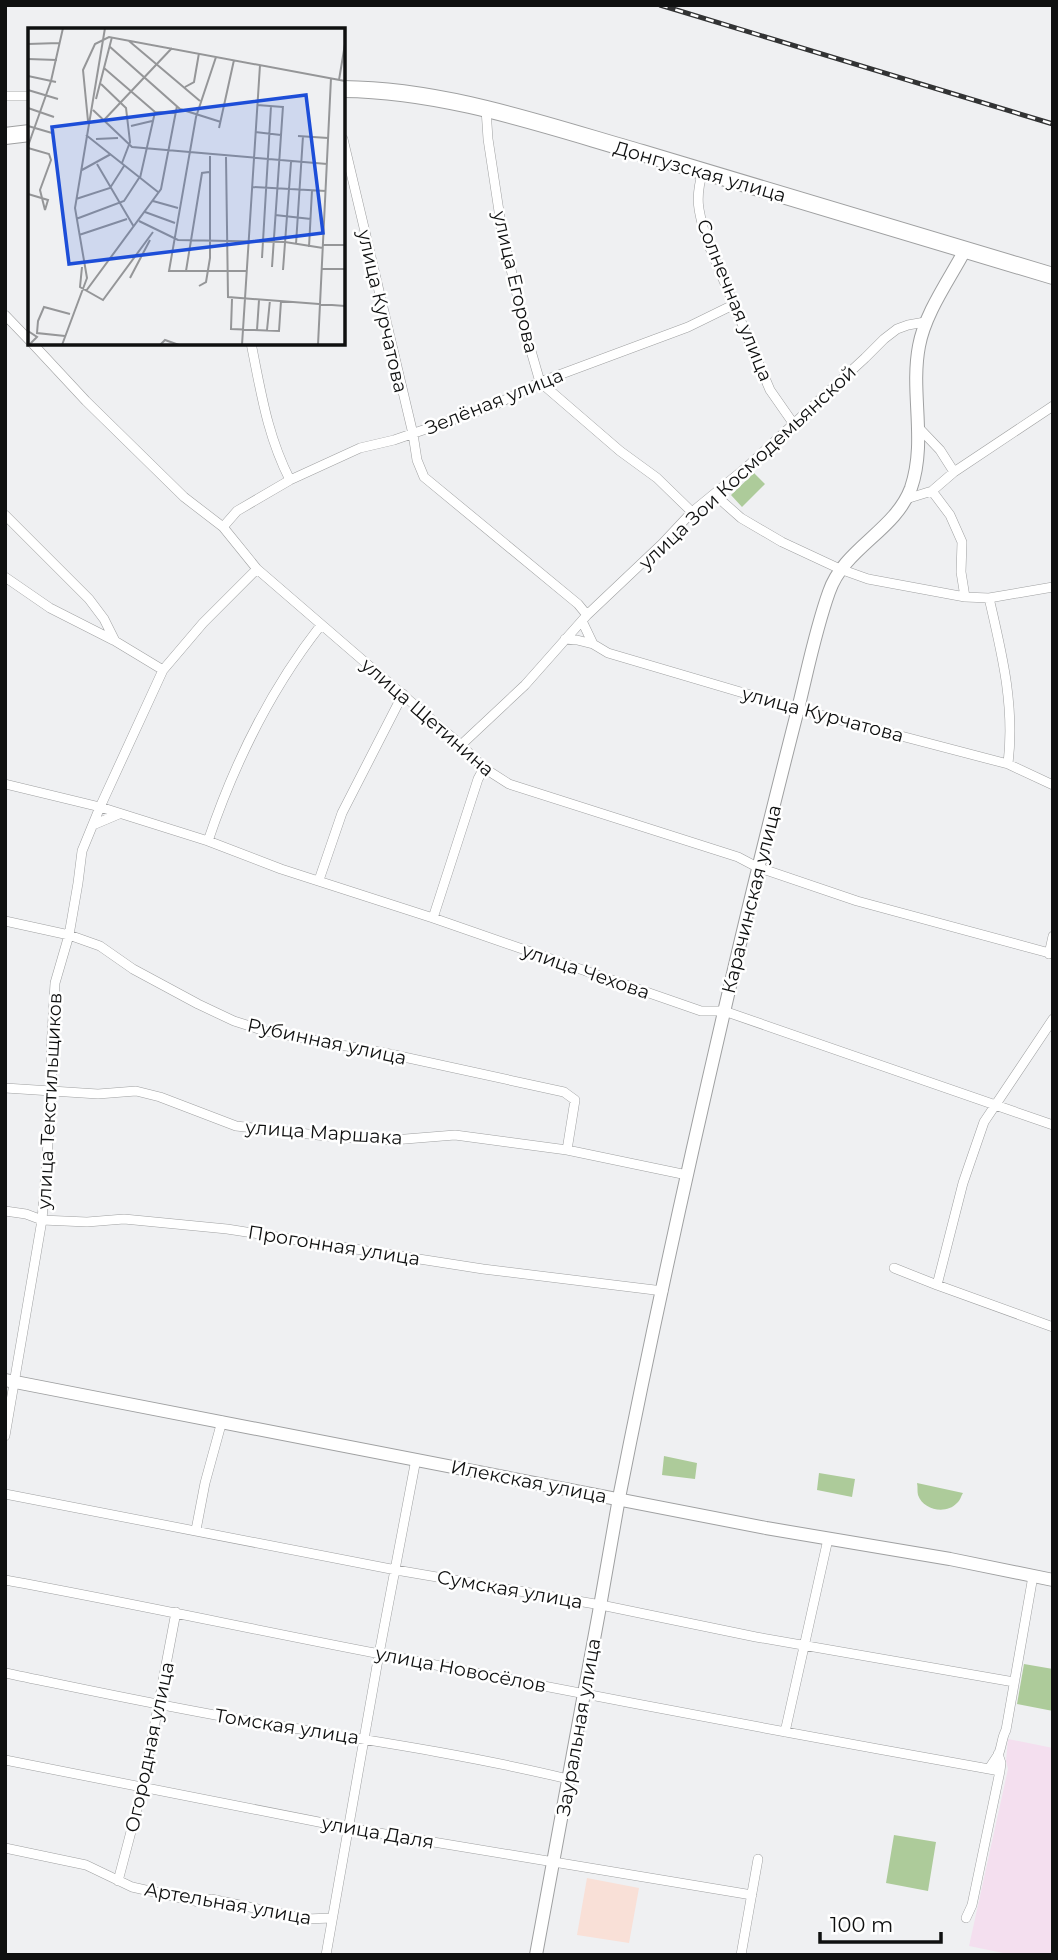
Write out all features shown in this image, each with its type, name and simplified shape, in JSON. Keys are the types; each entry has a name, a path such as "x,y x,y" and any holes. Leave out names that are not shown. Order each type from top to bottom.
{"highway":[{"name":"Донгузская улица","path":"345,89 419,94 486,109 1053,276"},
{"path":"5,136 28,133"}],"street":[{"path":"5,96 28,96"},
{"name":"улица Егорова","path":"486,109 502,231 540,382"},
{"name":"улица Курчатова","path":"345,147 417,460 424,477 578,604 593,644"},
{"name":"Солнечная улица","path":"703,171 697,190 707,241 770,390 793,423"},
{"path":"906,499 917,462 917,358 925,322 965,250"},
{"name":"Зелёная улица","path":"222,527 237,511 290,480 360,449 493,406 540,382 688,327 735,304"},
{"name":"улица Щетинина","path":"5,315 28,339"},
{"name":"улица Зои Космодемьянской","path":"461,746 525,685 585,618 692,512 748,466 884,339 897,329 925,322"},
{"name":"улица Щетинина","path":"34,345 86,401 184,497 222,527 257,569 403,694 484,768 509,784 738,857 757,867 857,901 1052,955"},
{"path":"251,345 276,454 290,480"},
{"path":"540,382 620,451 657,478 692,512"},
{"path":"906,499 932,491 954,472 1053,406"},
{"path":"919,428 940,450 954,472"},
{"path":"932,491 950,515 962,542 961,572 965,597"},
{"path":"714,494 741,518 782,542 868,579 965,597 989,598 1053,587"},
{"name":"Карачинская улица","path":"619,1499 687,1175 757,867 830,588 840,569 906,499"},
{"path":"5,515 89,600 104,619 115,641"},
{"name":"улица Текстильщиков","path":"5,1436 10,1381 42,1220 52,1091 51,1050 55,983 69,935 82,851 163,670 203,623 257,569"},
{"path":"5,577 50,608 115,641 163,670"},
{"path":"989,598 1008,685 1011,742 1008,764"},
{"path":"208,841 222,799 246,746 282,681 321,625"},
{"name":"улица Курчатова","path":"565,639 593,644 608,653 798,709 1008,764 1053,785"},
{"path":"319,880 342,813 403,694"},
{"path":"433,918 478,779 484,768"},
{"name":"улица Чехова","path":"5,785 100,807 208,841 281,869 433,918 701,1011 724,1011 1053,1125"},
{"path":"93,824 119,814"},
{"name":"Рубинная улица","path":"5,921 69,935 100,946 132,969 198,1004 234,1021 265,1031 390,1054 564,1092 575,1100 567,1150"},
{"path":"1052,955 1053,936"},
{"path":"937,1286 963,1183 984,1122 1053,1019"},
{"name":"улица Маршака","path":"5,1088 98,1094 136,1091 236,1126 393,1140 455,1135 567,1150 687,1175"},
{"name":"Прогонная улица","path":"5,1211 42,1220 86,1222 124,1219 227,1229 483,1269 663,1291"},
{"path":"894,1268 937,1286 1053,1326"},
{"name":"Илекская улица","path":"10,1381 1053,1580"},
{"path":"196,1530 205,1483 222,1421"},
{"path":"326,1955 416,1460"},
{"name":"Сумская улица","path":"5,1494 396,1570 601,1605 756,1637 1014,1682"},
{"name":"Зауральная улица","path":"536,1955 619,1499"},
{"path":"785,1732 828,1539"},
{"path":"966,1918 972,1905 995,1770 990,1765 998,1754 1006,1730 1033,1576"},
{"name":"улица Новосёлов","path":"5,1580 785,1732 995,1770"},
{"name":"Огородная улица","path":"118,1881 143,1786 176,1612"},
{"name":"Томская улица","path":"5,1674 255,1722 364,1738 568,1779"},
{"name":"улица Даля","path":"5,1760 349,1828 752,1895"},
{"name":"Артельная улица","path":"5,1848 86,1865 132,1886 199,1902 211,1899 306,1919 332,1919"},
{"path":"741,1955 758,1859"}],"shaded area":[{"path":"1008,1739 1053,1748 1053,1955 1013,1955 969,1946 1008,1769"},
{"path":"587,1878 639,1888 629,1943 577,1935"}],"green space":[{"path":"754,473 765,484 742,507 731,495"},
{"path":"664,1456 697,1463 695,1479 662,1475"},
{"path":"819,1473 855,1479 852,1497 817,1490"},
{"path":"917,1483 963,1493 952,1507 935,1509 921,1500"},
{"path":"1024,1664 1053,1669 1053,1711 1017,1704"},
{"path":"894,1835 936,1842 928,1891 886,1883"}],"railway":[{"path":"660,5 1053,124"}]}
